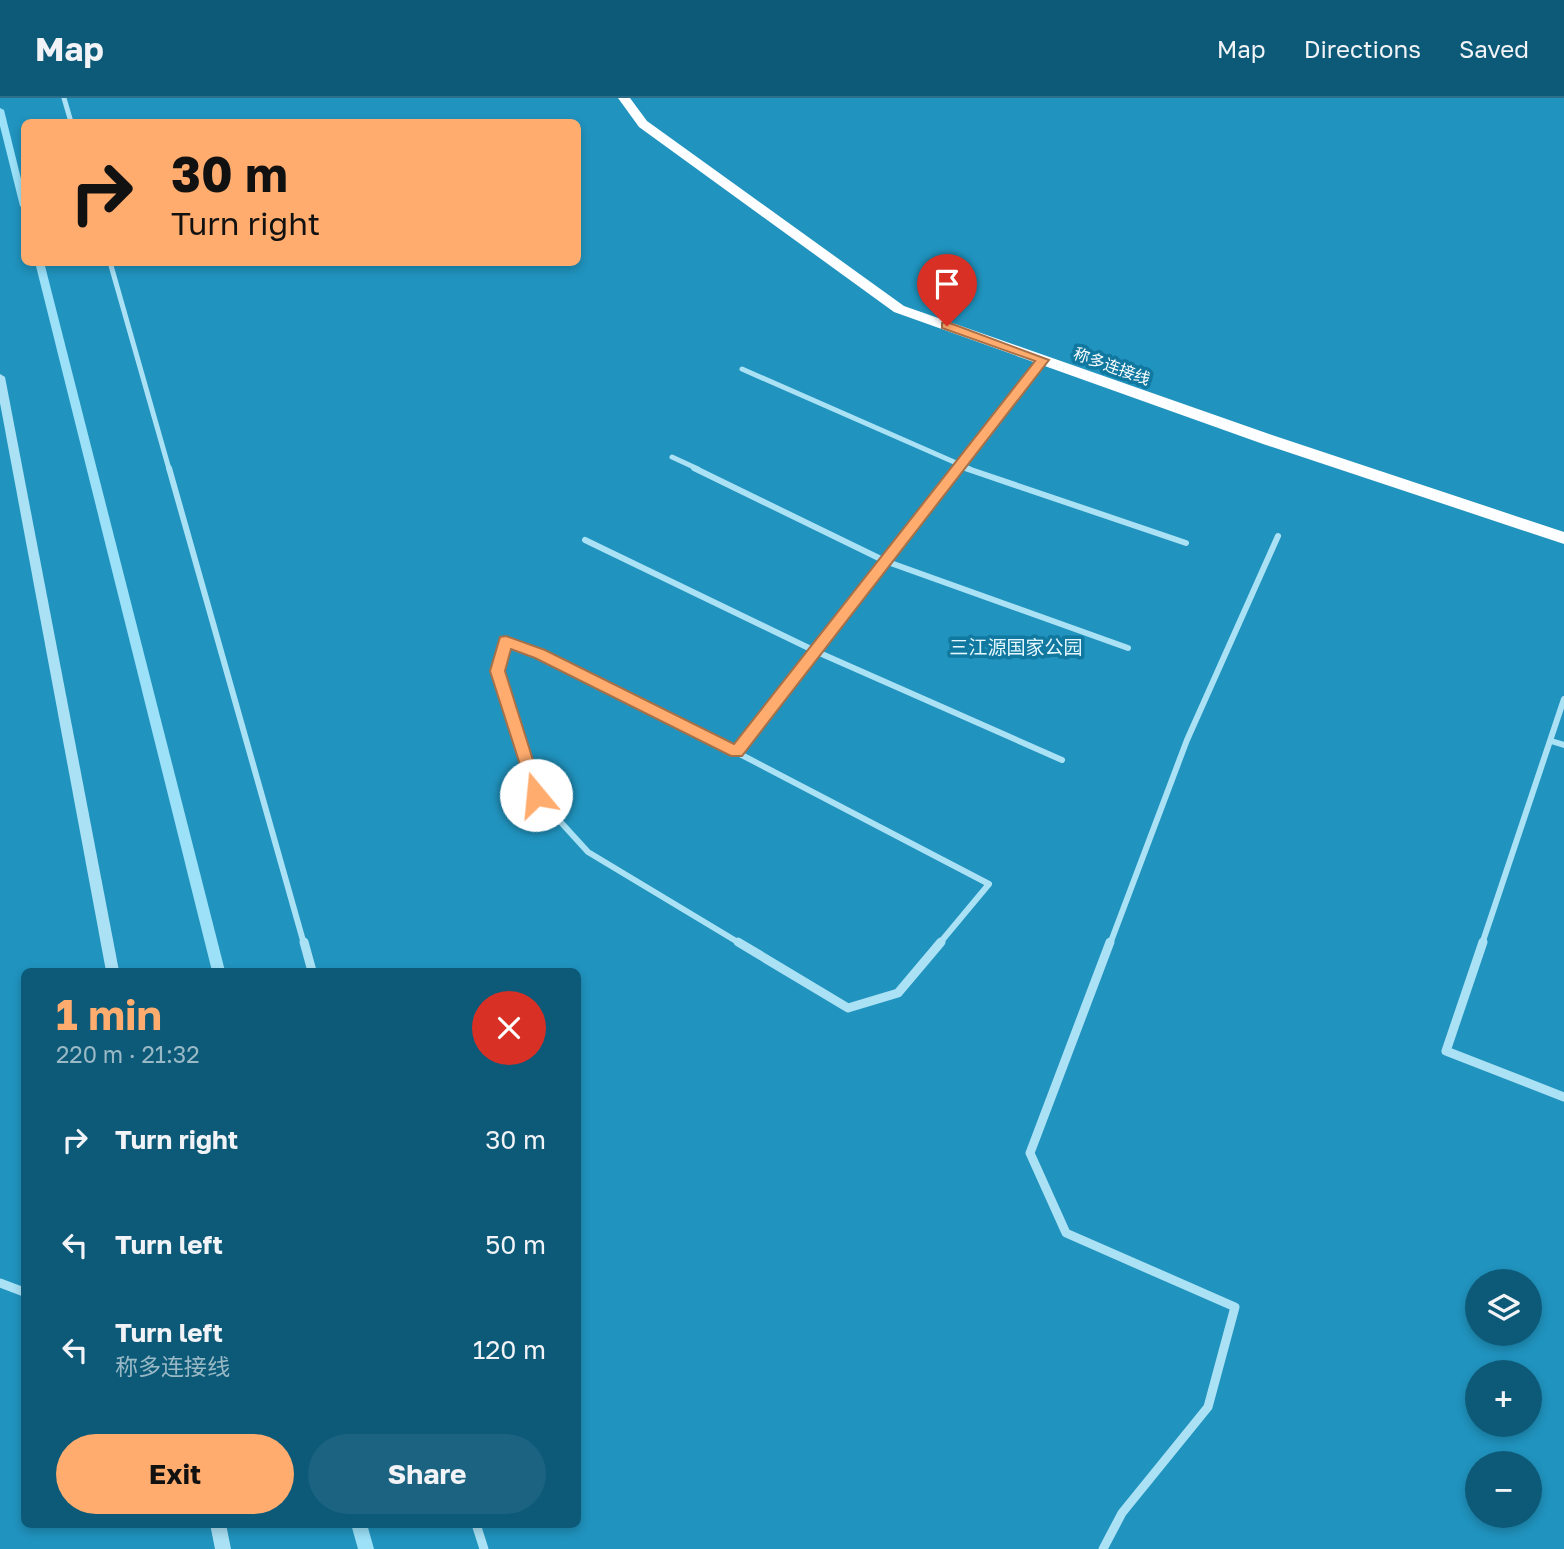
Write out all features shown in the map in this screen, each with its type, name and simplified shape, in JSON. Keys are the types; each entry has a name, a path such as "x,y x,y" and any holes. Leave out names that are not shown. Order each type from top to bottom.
{"highway":[{"name":"称多连接线","path":"624,98 643,124 899,309 1269,440 1564,538"}],"street":[{"path":"64,98 70,119"},
{"path":"111,266 311,968"},
{"path":"736,752 1043,360"},
{"path":"742,369 960,466 1186,544"},
{"path":"0,377 112,968"},
{"path":"672,457 886,561 1128,648"},
{"path":"1104,1549 1122,1513 1208,1407 1235,1307 1066,1233 1030,1153 1187,740 1278,536"},
{"path":"585,540 815,651 1062,760"},
{"path":"506,641 540,654 736,752 989,884 898,993 848,1008 588,852 536,795 498,671 506,641"},
{"path":"1564,699 1446,1051 1564,1097"},
{"path":"1552,741 1564,746"},
{"path":"0,1283 21,1291"},
{"path":"219,1528 223,1549"},
{"path":"477,1528 484,1549"}],"green space":[{"name":"三江源国家公园","path":"0,98 1564,98 1564,1549 0,1549"}],"waterway":[{"path":"0,110 21,194"},
{"path":"40,266 218,968"},
{"path":"360,1528 366,1549"}],"route":[{"path":"536,795 498,671 506,641 540,654 736,752 1043,360 947,326"}]}
